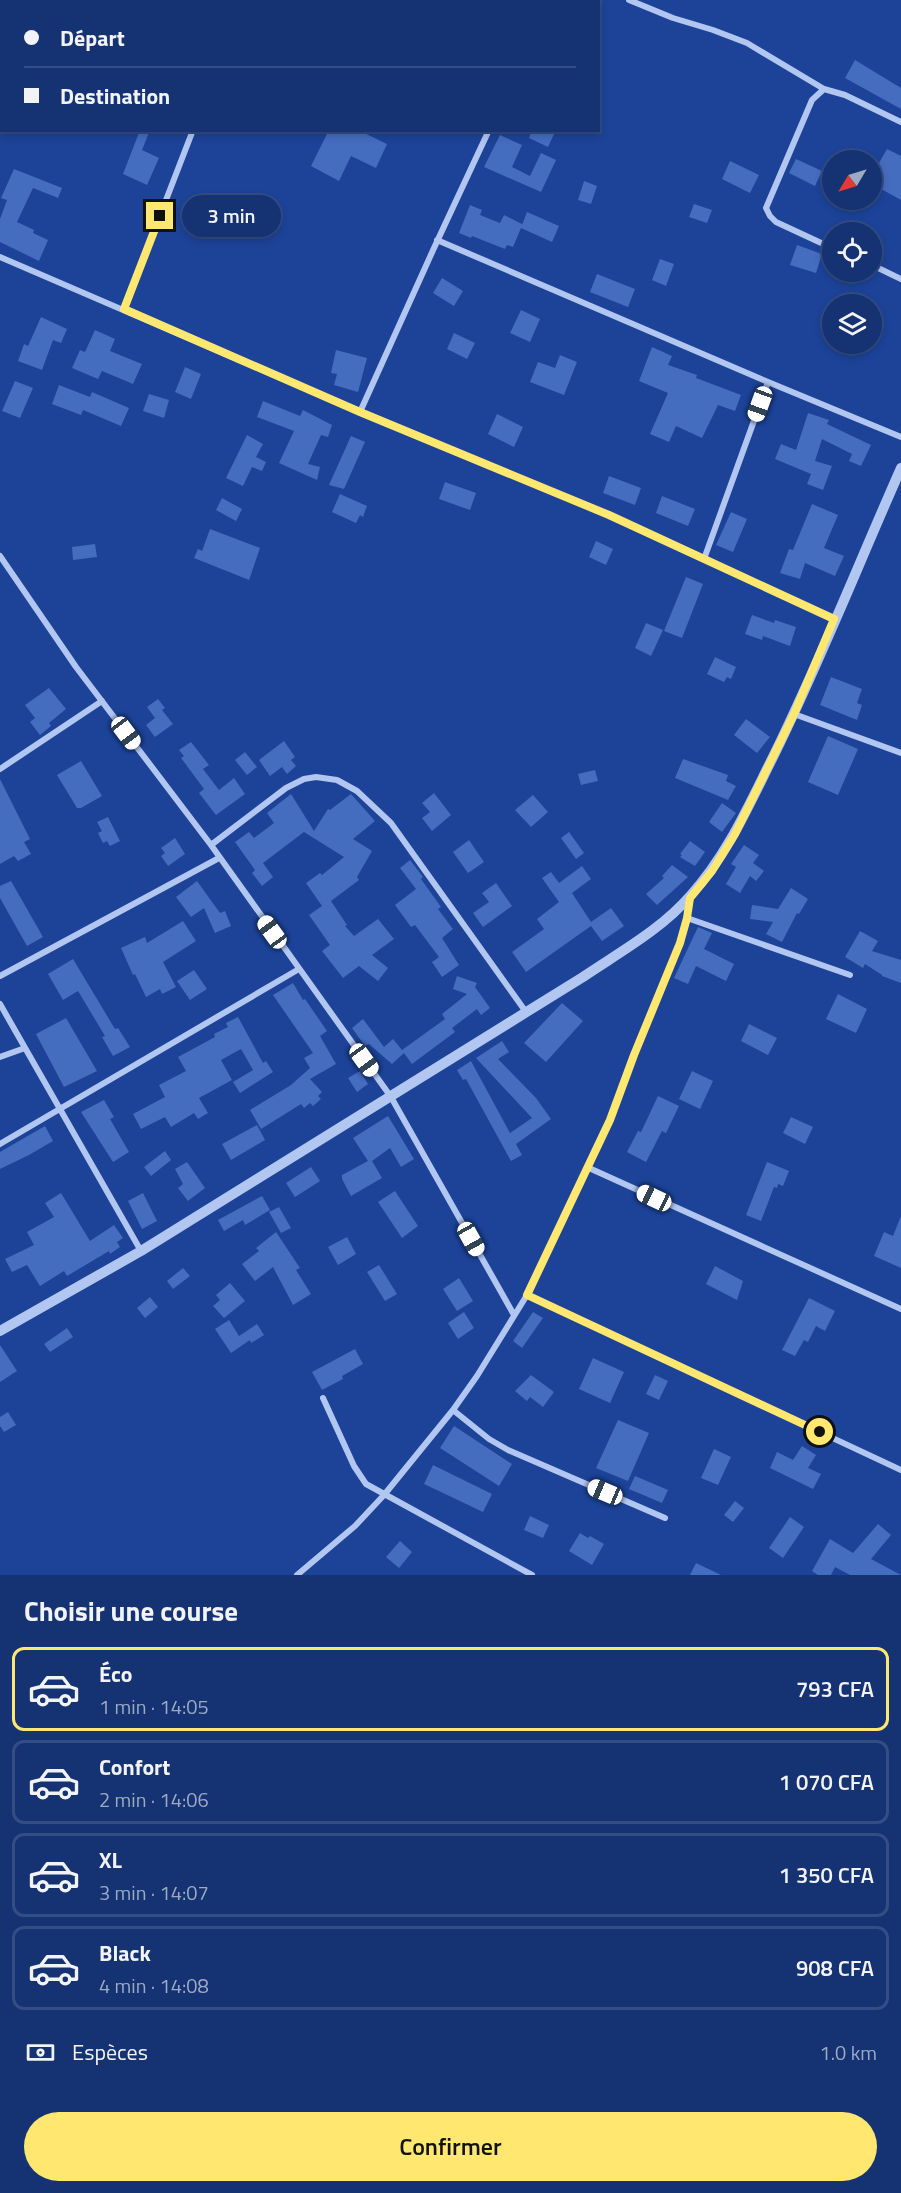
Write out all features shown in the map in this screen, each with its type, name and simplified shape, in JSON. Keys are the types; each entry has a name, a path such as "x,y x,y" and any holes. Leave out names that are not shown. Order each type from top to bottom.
{"street":[{"path":"629,0 673,18 747,43 824,89 845,95 901,122"},
{"path":"822,243 776,222 766,208 812,100 824,89"},
{"path":"124,309 192,132"},
{"path":"360,412 488,132"},
{"path":"437,240 901,437"},
{"path":"0,256 360,412 609,515 834,619"},
{"path":"882,270 901,279"},
{"path":"704,559 768,382"},
{"path":"0,1331 141,1251 583,977 654,929 690,898 712,871 735,834 794,714 901,468"},
{"path":"0,556 102,701 211,845 391,1097 514,1315"},
{"path":"0,769 102,701"},
{"path":"794,714 901,753"},
{"path":"211,845 286,788 304,779 316,777 337,780 357,791 391,823 526,1012"},
{"path":"0,976 219,858"},
{"path":"297,1575 355,1526 384,1496 453,1410 527,1295 589,1168 672,963 687,918 690,898"},
{"path":"687,918 850,975"},
{"path":"0,1144 299,969"},
{"path":"0,1004 141,1251"},
{"path":"0,1057 26,1048"},
{"path":"589,1168 901,1309"},
{"path":"527,1295 901,1470"},
{"path":"323,1398 361,1478 371,1488 532,1575"},
{"path":"453,1410 489,1439 508,1450 665,1518"}],"building":[{"path":"855,60 901,88 901,109 845,78"},
{"path":"139,132 149,132 142,150 159,158 147,185 123,174"},
{"path":"328,132 362,132 387,144 376,168 351,156 339,181 311,166"},
{"path":"531,132 555,132 548,147 529,138"},
{"path":"500,135 522,145 512,167 530,176 541,153 556,160 541,192 484,167"},
{"path":"887,149 901,156 901,200 882,190 882,158"},
{"path":"796,159 822,171 815,186 789,173"},
{"path":"730,161 759,175 750,193 722,179"},
{"path":"14,169 62,188 58,198 33,188 17,222 48,240 39,261 0,242 0,219 7,200 1,198"},
{"path":"584,181 597,186 591,204 578,200"},
{"path":"694,204 712,210 707,223 689,217"},
{"path":"470,205 482,210 480,215 500,223 504,215 522,225 527,212 559,226 552,242 521,228 513,247 507,245 505,249 459,233"},
{"path":"797,245 822,254 816,273 790,265"},
{"path":"660,259 674,264 666,286 652,280"},
{"path":"597,274 635,289 628,307 590,292"},
{"path":"442,278 463,291 454,306 433,293"},
{"path":"521,310 540,319 530,342 510,333"},
{"path":"41,317 67,329 61,343 53,340 42,370 18,361 24,344 28,346"},
{"path":"95,330 115,339 110,351 142,364 133,384 102,371 98,379 72,368 80,350 85,352"},
{"path":"454,333 475,343 467,359 447,349"},
{"path":"652,347 672,356 668,365 741,395 735,411 718,405 702,438 676,426 669,442 650,434 668,393 639,381"},
{"path":"336,350 367,358 358,392 334,385 337,374 331,373"},
{"path":"560,355 577,362 564,395 530,382 538,362 555,368"},
{"path":"185,367 201,374 191,399 175,392"},
{"path":"15,381 33,388 20,418 2,411"},
{"path":"59,385 90,397 92,392 129,408 121,426 83,410 81,415 52,404"},
{"path":"149,394 169,400 164,418 143,411"},
{"path":"263,401 300,416 303,410 332,425 328,437 321,435 308,464 320,467 317,480 279,463 294,431 257,417"},
{"path":"808,413 829,420 827,424 871,445 861,466 849,461 852,454 822,439 815,461 832,466 823,490 807,484 811,474 775,459 781,444 796,450"},
{"path":"497,414 523,427 514,447 488,434"},
{"path":"247,435 263,444 256,457 266,462 262,471 252,467 243,486 226,478"},
{"path":"351,436 365,442 344,489 329,485"},
{"path":"609,476 641,488 635,505 603,493"},
{"path":"445,482 476,493 470,510 439,499"},
{"path":"340,494 367,506 363,517 360,515 356,523 332,512"},
{"path":"662,496 695,509 688,526 656,513"},
{"path":"222,498 242,509 236,521 216,510"},
{"path":"812,504 838,515 824,548 844,556 835,576 805,563 800,579 780,573 789,549 793,550"},
{"path":"731,512 747,519 733,552 716,545"},
{"path":"210,529 260,548 249,580 194,558 198,549 202,551"},
{"path":"596,541 613,549 606,565 589,557"},
{"path":"95,544 97,557 73,560 72,547"},
{"path":"686,577 703,584 682,638 664,631"},
{"path":"752,615 774,623 775,620 796,627 790,646 763,636 762,640 745,634"},
{"path":"646,623 663,630 651,656 635,648"},
{"path":"715,657 736,667 731,679 727,677 724,682 707,674"},
{"path":"831,677 862,689 857,703 862,705 857,720 820,705"},
{"path":"49,688 66,709 49,723 51,726 40,735 30,722 35,718 25,705"},
{"path":"158,699 165,708 162,710 173,724 155,737 146,725 155,718 147,707"},
{"path":"746,719 770,737 757,753 734,735"},
{"path":"828,736 858,749 838,795 808,782"},
{"path":"284,741 295,757 291,760 296,766 287,774 282,767 270,776 259,760"},
{"path":"191,742 209,765 203,769 219,790 234,778 245,794 216,815 199,793 204,789 181,758 184,756 179,750"},
{"path":"245,752 257,767 247,775 235,760"},
{"path":"683,759 728,775 726,781 736,786 728,800 675,778"},
{"path":"81,761 102,796 77,808 57,775"},
{"path":"595,770 598,781 581,785 578,774"},
{"path":"0,779 30,839 24,842 31,854 18,861 14,856 0,864"},
{"path":"434,793 451,815 432,831 422,818 430,812 422,803"},
{"path":"291,794 314,831 328,809 330,810 351,794 375,821 353,839 372,851 357,877 359,880 331,901 347,925 345,926 354,936 378,919 394,939 372,955 388,968 378,981 359,966 343,978 322,951 330,945 309,915 322,906 306,883 320,873 322,875 344,857 304,832 263,863 273,877 262,886 252,873 255,870 235,842 249,832 254,838 274,823 267,813"},
{"path":"533,795 548,812 531,827 515,810"},
{"path":"722,803 736,813 722,832 709,822"},
{"path":"108,817 120,841 110,846 107,841 103,843 98,833 102,831 97,822"},
{"path":"569,832 584,853 576,859 561,838"},
{"path":"175,838 185,854 168,866 161,856 165,853 161,848"},
{"path":"469,840 484,862 468,873 453,852"},
{"path":"690,841 705,852 695,866 680,857"},
{"path":"744,845 759,855 753,863 764,871 756,881 750,876 740,893 726,884 736,867 731,864"},
{"path":"410,860 441,907 438,909 453,929 442,938 459,965 442,977 432,962 439,957 415,925 411,927 395,905 416,889 400,868"},
{"path":"672,865 688,877 657,905 646,894 664,878 662,876"},
{"path":"582,866 591,879 572,893 591,922 611,908 624,926 602,941 591,926 526,972 512,952 544,929 537,919 559,902 542,878 551,872 559,883"},
{"path":"11,881 43,937 27,946 0,898 0,886"},
{"path":"197,881 220,913 225,911 231,926 215,933 204,908 191,917 176,897"},
{"path":"496,883 512,906 483,927 473,913 489,902 482,893"},
{"path":"791,888 808,899 799,914 797,913 782,942 766,934 773,922 750,919 752,905 778,909"},
{"path":"183,921 196,941 163,962 176,987 162,994 160,989 146,997 121,948 145,937 147,943"},
{"path":"698,927 712,933 704,949 734,964 726,981 696,966 688,984 674,978"},
{"path":"860,931 878,941 872,951 901,960 901,983 882,976 865,964 863,968 845,957"},
{"path":"73,959 115,1029 118,1028 130,1047 113,1056 102,1037 105,1036 78,991 63,1000 48,974"},
{"path":"194,970 207,989 190,1000 177,981"},
{"path":"457,976 477,983 475,987 490,1008 481,1015 477,1009 452,1028 455,1032 412,1064 404,1053 392,1064 369,1044 365,1046 352,1028 363,1019 384,1047 393,1039 402,1050 445,1019 442,1014 467,994 453,989"},
{"path":"293,983 327,1031 320,1036 336,1064 310,1079 322,1092 318,1096 321,1099 313,1106 310,1103 304,1108 301,1104 261,1129 250,1110 291,1085 310,1068 304,1058 313,1053 273,995"},
{"path":"838,994 867,1009 856,1033 826,1019"},
{"path":"562,1003 583,1021 546,1062 524,1043"},
{"path":"238,1017 263,1063 266,1061 273,1072 240,1093 233,1082 253,1070 241,1049 221,1060 232,1080 199,1098 208,1113 198,1119 194,1113 171,1127 165,1117 141,1129 133,1114 165,1097 159,1085 186,1071 178,1057 215,1037 214,1034 228,1027 226,1023"},
{"path":"66,1018 97,1071 64,1087 36,1034"},
{"path":"749,1024 777,1038 768,1055 741,1041"},
{"path":"502,1041 509,1052 498,1059 536,1098 551,1119 516,1144 522,1155 511,1161 466,1079 463,1080 457,1070 471,1061 510,1133 532,1118 476,1058"},
{"path":"360,1071 368,1084 357,1092 348,1078"},
{"path":"692,1071 713,1081 700,1109 679,1099"},
{"path":"658,1096 679,1106 666,1133 662,1131 646,1162 627,1152 638,1131 641,1132"},
{"path":"104,1100 114,1117 110,1119 129,1152 113,1162 81,1112"},
{"path":"388,1116 414,1159 401,1167 390,1148 372,1161 382,1178 351,1196 342,1175 368,1161 353,1138"},
{"path":"791,1117 813,1127 805,1144 783,1133"},
{"path":"257,1125 265,1140 231,1160 222,1144"},
{"path":"45,1126 53,1141 0,1169 0,1152"},
{"path":"165,1151 171,1160 151,1176 144,1167"},
{"path":"187,1162 205,1188 188,1201 178,1188 183,1184 175,1169"},
{"path":"767,1162 789,1171 783,1186 778,1184 777,1188 774,1187 761,1221 746,1215"},
{"path":"311,1167 320,1181 295,1197 286,1183"},
{"path":"395,1191 418,1226 402,1238 378,1202"},
{"path":"61,1193 90,1241 114,1225 123,1238 117,1242 120,1247 110,1254 109,1251 67,1276 64,1271 40,1286 27,1265 12,1272 5,1259 34,1245 27,1232 54,1217 45,1203"},
{"path":"143,1193 157,1221 142,1229 128,1201"},
{"path":"262,1196 270,1210 245,1225 243,1220 224,1231 218,1220"},
{"path":"279,1207 291,1228 281,1233 269,1212"},
{"path":"901,1216 901,1268 874,1256 884,1232 893,1236"},
{"path":"276,1232 300,1268 296,1270 311,1294 293,1305 273,1267 255,1281 242,1264 259,1251 256,1248"},
{"path":"347,1237 356,1254 338,1265 328,1247"},
{"path":"379,1265 397,1294 385,1301 367,1272"},
{"path":"715,1266 743,1281 737,1300 706,1284"},
{"path":"183,1268 190,1276 173,1289 167,1281"},
{"path":"459,1278 473,1301 457,1311 443,1289"},
{"path":"230,1283 245,1301 224,1318 213,1306 220,1300 216,1295"},
{"path":"150,1297 158,1307 145,1318 137,1308"},
{"path":"809,1298 835,1311 825,1331 816,1326 808,1342 804,1340 795,1356 782,1350"},
{"path":"464,1312 474,1328 458,1339 448,1323"},
{"path":"533,1312 543,1318 522,1348 513,1341"},
{"path":"229,1320 239,1336 257,1324 264,1335 251,1343 250,1340 231,1353 215,1329"},
{"path":"67,1328 73,1337 50,1352 44,1344"},
{"path":"0,1345 17,1371 0,1382"},
{"path":"355,1349 363,1364 342,1376 343,1379 322,1390 312,1372"},
{"path":"593,1358 624,1372 610,1403 579,1389"},
{"path":"531,1375 554,1392 543,1407 530,1397 527,1401 515,1391"},
{"path":"655,1375 668,1381 659,1400 646,1394"},
{"path":"8,1412 16,1425 4,1432 0,1426 0,1417"},
{"path":"618,1420 649,1433 628,1481 596,1468"},
{"path":"454,1426 512,1464 499,1486 440,1448"},
{"path":"802,1446 816,1455 808,1468 821,1474 813,1489 770,1468 777,1452 793,1460"},
{"path":"714,1449 731,1457 718,1485 701,1478"},
{"path":"433,1465 492,1494 483,1512 424,1484"},
{"path":"635,1476 668,1490 662,1503 629,1489"},
{"path":"735,1501 744,1508 733,1522 724,1515"},
{"path":"530,1516 549,1525 543,1538 524,1530"},
{"path":"790,1517 804,1527 783,1558 769,1548"},
{"path":"878,1524 891,1535 871,1559 901,1575 850,1575 835,1567 831,1575 818,1575 812,1571 830,1539 853,1553"},
{"path":"580,1533 604,1544 592,1565 569,1551"},
{"path":"400,1541 412,1552 399,1568 386,1557"},
{"path":"696,1563 721,1575 690,1575"}],"route":[{"path":"160,216 124,309 360,412 609,515 834,619 794,714 735,834 712,871 690,898 680,943 610,1120 527,1295 820,1432"}]}
